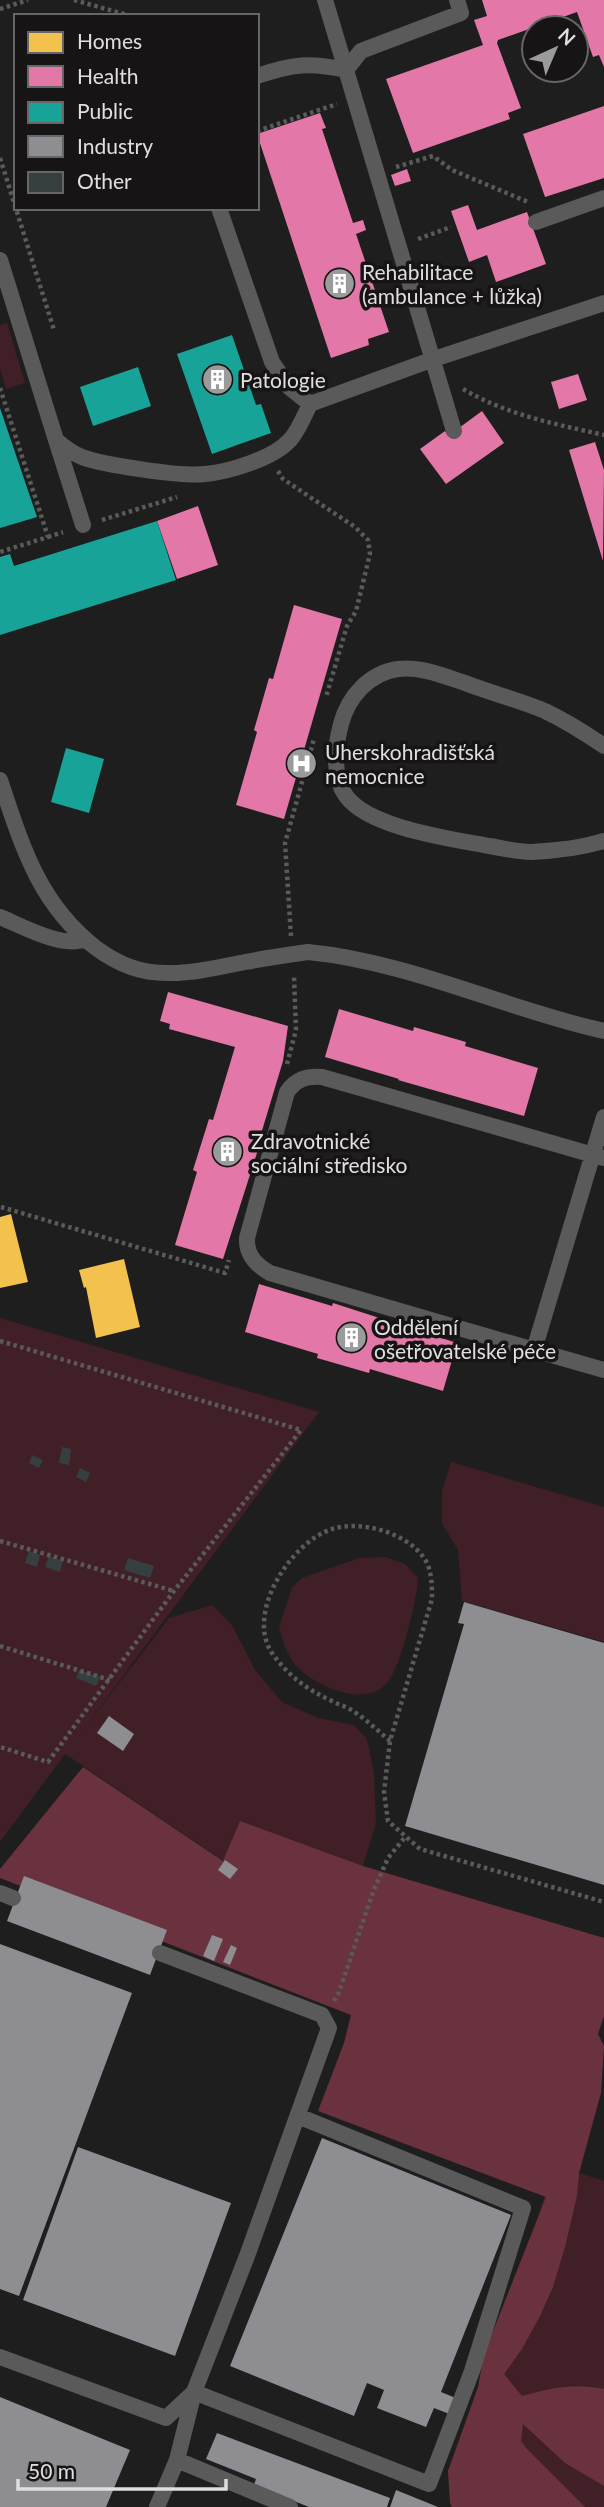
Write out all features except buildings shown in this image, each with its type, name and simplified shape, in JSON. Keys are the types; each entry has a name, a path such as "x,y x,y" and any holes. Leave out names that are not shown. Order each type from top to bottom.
{"lane":[{"path":"325,0 398,246 438,358 454,431"},
{"path":"346,70 361,51 461,13 457,0"},
{"path":"259,75 287,66 318,64 346,70"},
{"path":"536,222 604,198"},
{"path":"220,210 272,362 289,387 310,404"},
{"path":"0,260 83,525"},
{"path":"56,440 69,451 96,462 202,475 238,466 270,455 289,441 310,404 604,303"},
{"path":"604,746 543,710 430,671 399,668 374,676 362,686 353,699 341,722 336,767 341,787 354,804 374,817 412,830 528,852 592,845 604,841"},
{"path":"0,780 46,896 61,916 85,939 116,963 141,970 169,973 308,951 347,957 604,1031"},
{"path":"0,917 57,940 77,943 85,939"},
{"path":"598,1156 322,1077 302,1078 287,1092 247,1238 247,1250 256,1263 270,1273 604,1370"},
{"path":"534,1350 598,1156 604,1117"},
{"path":"157,2507 177,2460 194,2392 329,2032 328,2023 322,2015 160,1953"},
{"path":"194,2392 429,2484 472,2371 523,2208 298,2116"},
{"path":"0,2357 166,2418 194,2392"},
{"path":"177,2460 290,2507"}],"path":[{"path":"0,9 17,1 28,0"},
{"path":"74,0 124,14"},
{"path":"259,130 354,98"},
{"path":"376,173 433,156 452,170 558,214"},
{"path":"0,159 14,203"},
{"path":"16,210 54,330"},
{"path":"398,246 451,227"},
{"path":"438,358 457,385 486,403 524,416 604,435"},
{"path":"0,388 48,537"},
{"path":"270,455 283,479 355,527 368,540 370,554 356,611 347,626 325,702"},
{"path":"0,552 197,491 202,475"},
{"path":"285,1069 296,1030 285,843 317,727"},
{"path":"1,1207 225,1273 233,1247"},
{"path":"0,1341 301,1430 174,1591 48,1762 0,1747"},
{"path":"390,1741 351,1709 310,1691 293,1678 271,1651 262,1627 268,1596 286,1566 300,1549 317,1535 333,1528 370,1528 389,1533 408,1543 424,1558 430,1573 432,1599 390,1741 384,1792 388,1821 420,1849 604,1902"},
{"path":"0,1541 174,1591"},
{"path":"0,1646 110,1680"},
{"path":"322,2015 340,1992 373,1892 388,1858 406,1836"}],"shaded area":[{"path":"7,323 25,383 6,389 0,369 0,325"},
{"path":"0,1318 319,1412 83,1730 169,1618 212,1605 232,1625 255,1670 282,1702 318,1718 354,1725 367,1739 374,1773 376,1823 363,1866 240,1821 224,1861 65,1754 0,1842"},
{"path":"451,1462 604,1507 604,1642 462,1601 458,1550 442,1523 442,1491"},
{"path":"385,1557 405,1564 418,1578 408,1632 393,1674 378,1690 366,1694 353,1694 325,1686 301,1671 288,1654 283,1640 279,1627 292,1588 302,1578 359,1558"},
{"path":"83,1767 223,1861 240,1821 363,1866 604,1938 604,2016 598,2034 604,2046 601,2093 579,2173 577,2196 553,2287 522,2349 504,2374 522,2396 563,2387 604,2389 604,2486 565,2463 523,2424 521,2441 585,2507 452,2507 450,2503 448,2471 478,2387 484,2354 546,2197 318,2111 344,2043 351,2015 0,1878 0,1869"},
{"path":"555,2165 604,2181 604,2507 451,2507 448,2471 498,2337"}],"place":[{"name":"Rehabilitace (ambulance + lůžka)","path":"339,283"},
{"name":"Patologie","path":"217,379"},
{"name":"Uherskohradišťská nemocnice","path":"302,763"},
{"name":"Zdravotnické sociální středisko","path":"228,1152"},
{"name":"Oddělení ošetřovatelské péče","path":"351,1338"}]}
